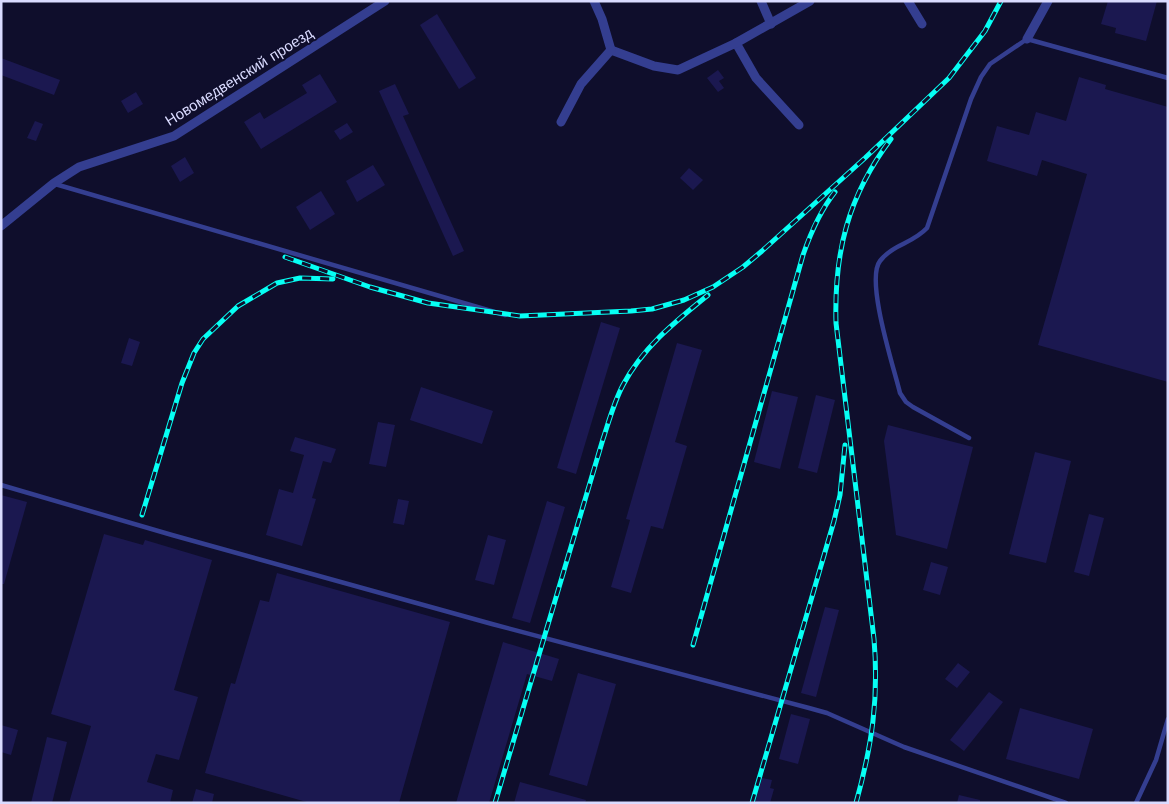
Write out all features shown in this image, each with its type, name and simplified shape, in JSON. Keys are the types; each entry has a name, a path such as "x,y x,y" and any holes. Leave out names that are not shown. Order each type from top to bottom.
{"street":[{"name":"Новомедвенский проезд","path":"1,226 54,183 80,167 174,136 385,1"},
{"path":"594,1 602,19 611,50"},
{"path":"761,1 771,24"},
{"path":"611,50 654,66 678,70 736,43 810,1"},
{"path":"908,1 922,24"},
{"path":"1027,39 1048,1"},
{"path":"736,43 756,78 800,125"},
{"path":"561,122 581,84 611,50"}],"lane":[{"path":"969,438 913,407 906,402 900,393 876,298 875,277 878,263 889,251 918,237 927,228 971,99 981,77 990,64 1027,39 1168,78"},
{"path":"54,183 505,315"},
{"path":"1,484 172,536 526,634 827,713 913,750 1066,803"},
{"path":"1136,803 1156,760 1168,718"}],"building":[{"path":"1108,1 1157,1 1146,41 1115,33 1116,28 1101,24"},
{"path":"437,14 476,78 459,89 420,25"},
{"path":"1,58 60,80 54,95 1,75"},
{"path":"718,70 724,78 719,81 724,88 718,92 707,78"},
{"path":"320,74 337,102 261,149 244,122 260,112 264,119 307,93 302,85"},
{"path":"1079,77 1106,85 1105,89 1168,107 1168,382 1038,345 1087,174 1042,160 1037,176 987,161 997,126 1029,135 1036,112 1066,121"},
{"path":"395,84 409,114 403,116 464,251 453,256 379,91"},
{"path":"136,92 143,104 128,113 121,101"},
{"path":"35,121 43,124 36,141 27,138"},
{"path":"347,123 353,132 340,140 334,131"},
{"path":"185,157 194,173 180,182 171,166"},
{"path":"373,165 385,185 357,202 346,181"},
{"path":"689,168 703,180 693,190 680,178"},
{"path":"321,191 335,214 310,230 296,207"},
{"path":"601,322 620,328 576,474 557,468"},
{"path":"129,338 140,342 132,366 121,363"},
{"path":"677,343 702,350 675,442 687,446 663,529 651,526 631,593 611,587 630,520 626,519"},
{"path":"421,387 493,411 482,444 410,420"},
{"path":"772,391 798,397 780,469 754,462"},
{"path":"816,395 835,400 817,473 798,468"},
{"path":"378,422 395,425 386,467 369,464"},
{"path":"888,425 973,447 947,549 896,535 884,441"},
{"path":"295,437 336,449 331,463 323,461 312,498 316,499 302,546 266,535 279,489 293,493 304,455 290,451"},
{"path":"1035,452 1071,461 1046,563 1009,554"},
{"path":"1,495 27,502 4,584 1,584"},
{"path":"398,499 409,501 404,525 393,523"},
{"path":"547,501 565,507 530,623 512,618"},
{"path":"1089,514 1104,518 1089,576 1074,572"},
{"path":"104,534 143,545 145,540 212,560 174,690 198,697 179,760 156,754 147,782 173,790 170,803 69,803 91,726 51,714"},
{"path":"488,535 506,540 494,585 475,580"},
{"path":"931,562 948,567 940,595 923,590"},
{"path":"277,573 450,622 399,803 310,803 205,773 231,683 235,684 260,600 269,602"},
{"path":"825,607 839,610 816,697 801,693"},
{"path":"503,642 559,659 552,681 527,674 489,803 456,803"},
{"path":"958,663 970,672 957,688 945,679"},
{"path":"578,673 616,684 587,786 549,775"},
{"path":"989,692 1003,702 964,751 950,740"},
{"path":"1020,708 1093,729 1079,779 1006,759"},
{"path":"791,714 810,719 798,764 779,759"},
{"path":"1,725 18,730 11,755 1,752"},
{"path":"47,737 67,742 52,803 31,803"},
{"path":"762,778 772,780 770,788 774,789 770,803 755,803"},
{"path":"520,782 586,800 585,803 514,803"},
{"path":"196,789 214,794 212,803 192,803"},
{"path":"959,795 980,800 980,803 957,803"}],"railway":[{"path":"285,257 370,287 428,303 520,316 652,309 684,300 713,287 743,267 865,158 949,78 985,31 1001,1"},
{"path":"856,803 870,741 876,682 874,639 836,323 836,297 841,249 854,204 876,160 891,139"},
{"path":"693,645 803,255 816,222 835,192"},
{"path":"142,515 182,383 194,353 203,339 238,306 277,283 300,278 333,279"},
{"path":"495,803 603,439 617,398 631,371 650,347 672,325 708,295"},
{"path":"752,803 834,521 840,495 845,445"}]}
